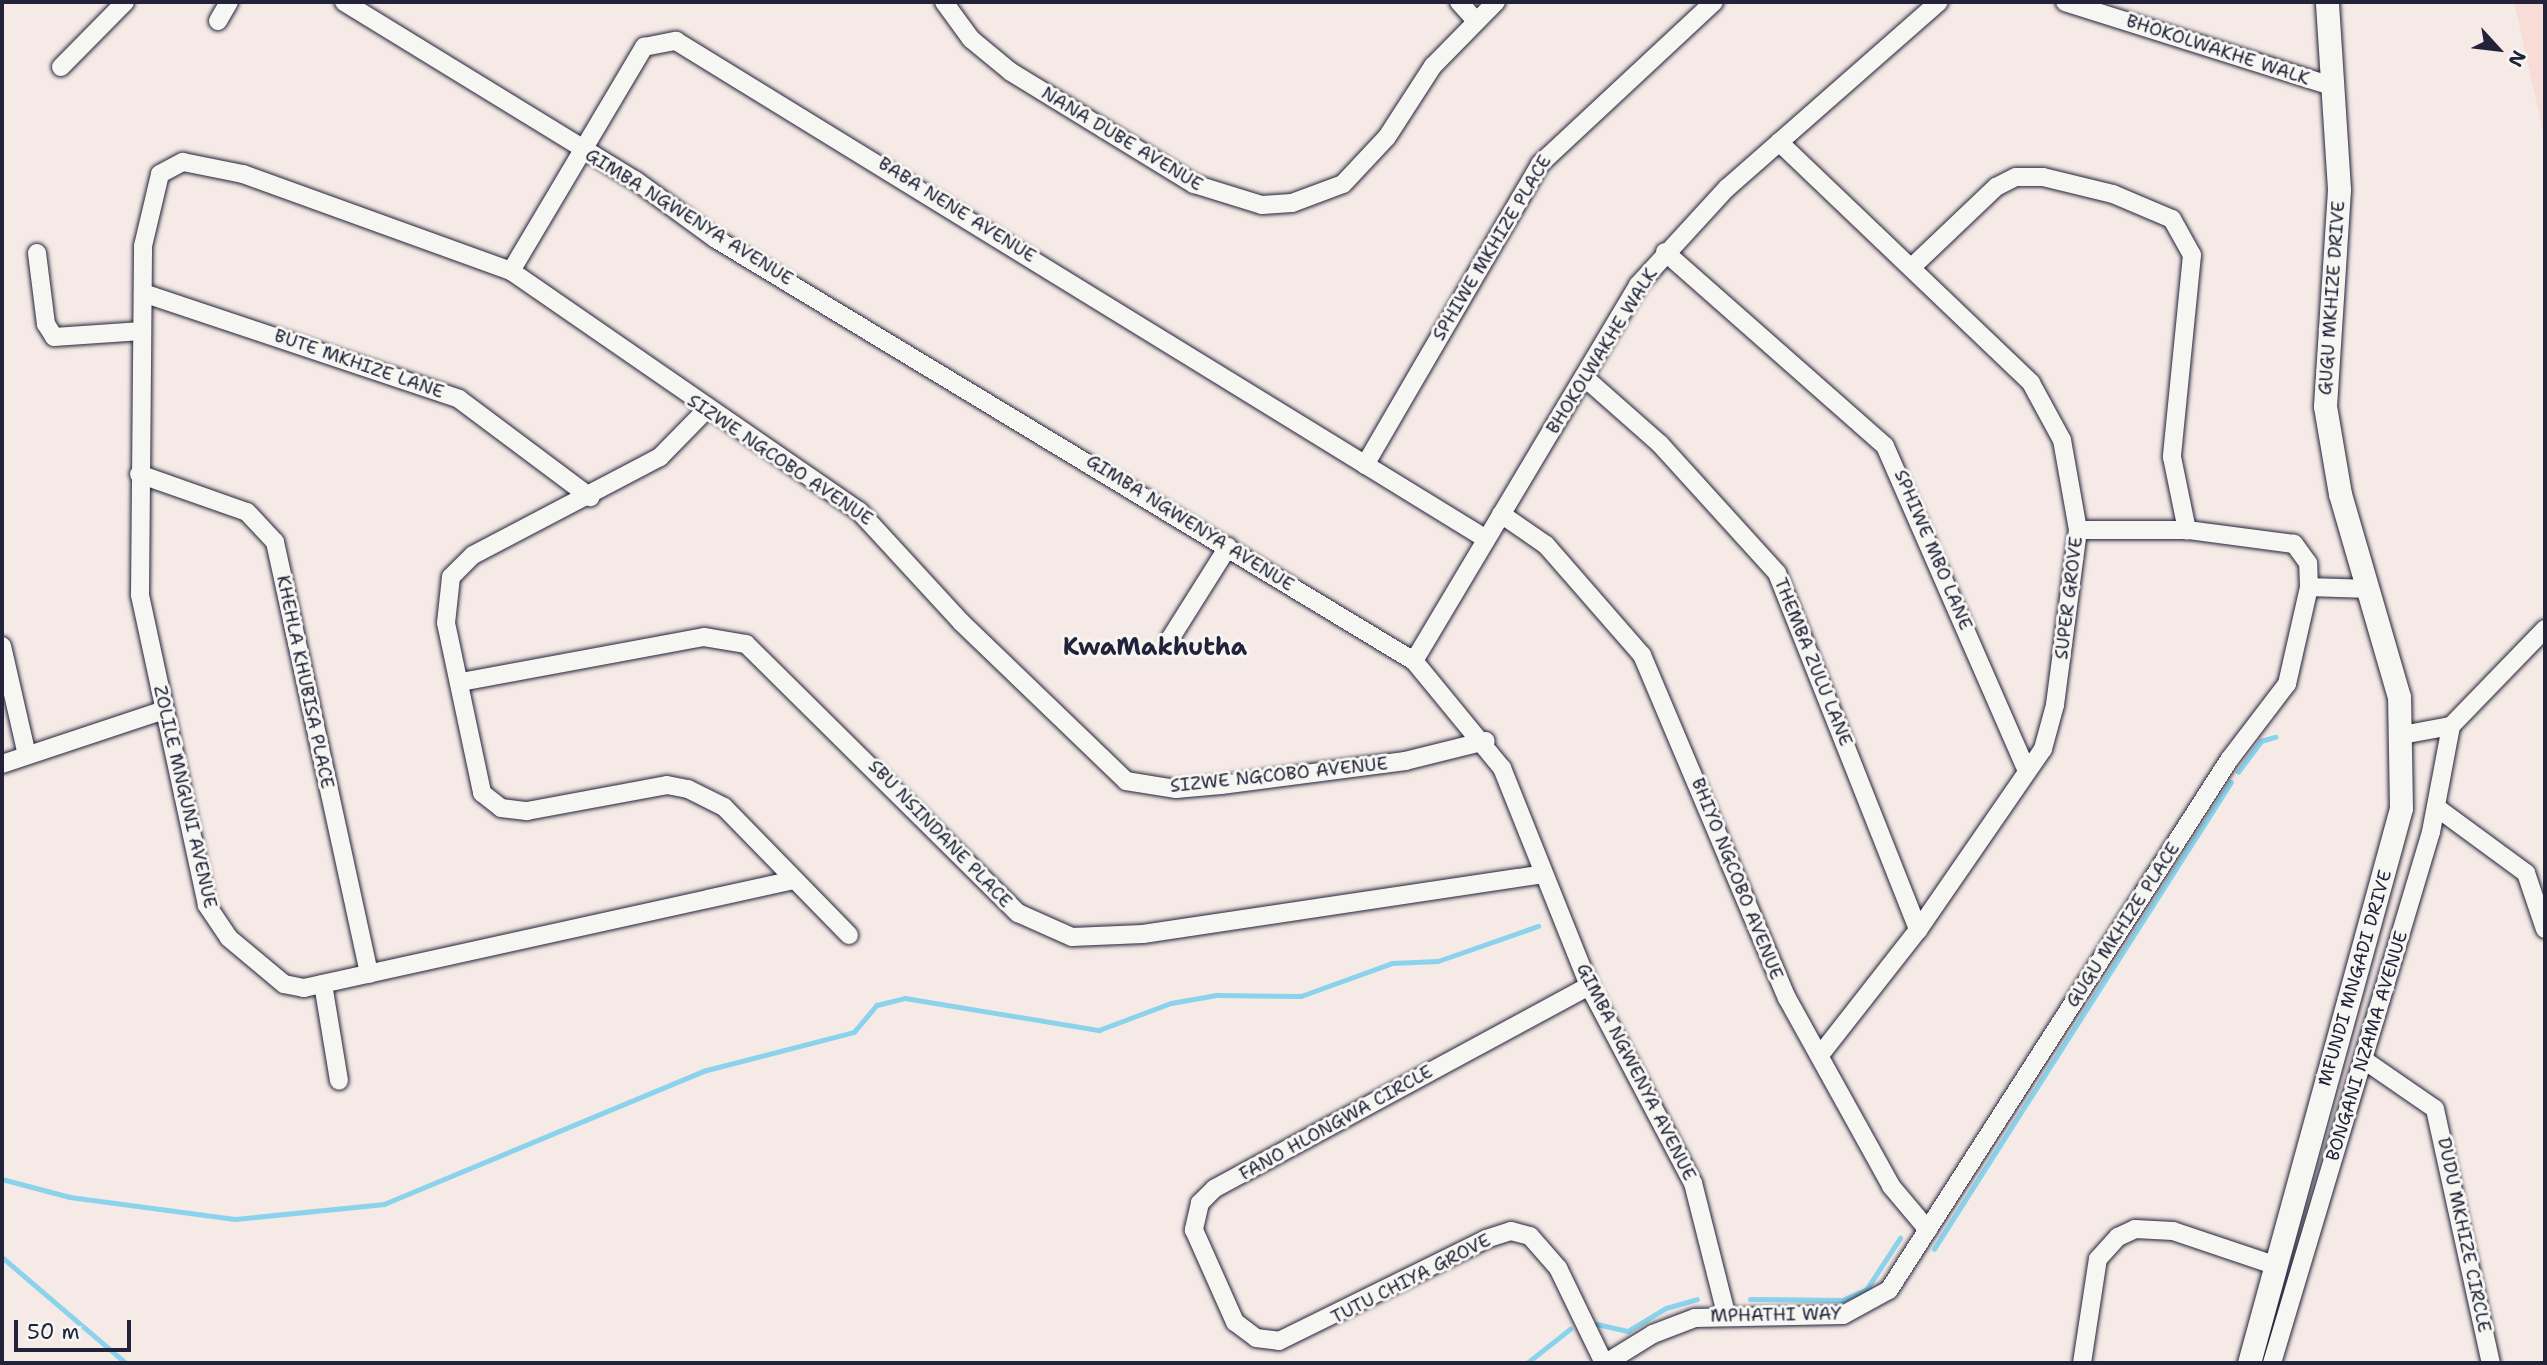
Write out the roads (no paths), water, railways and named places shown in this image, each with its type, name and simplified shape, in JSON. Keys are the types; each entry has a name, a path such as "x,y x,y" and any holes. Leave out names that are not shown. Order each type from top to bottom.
{"street":[{"path":"61,67 125,2"},
{"path":"218,21 229,2"},
{"name":"GIMBA NGWENYA AVENUE","path":"344,2 585,151 716,239 1414,661 1486,741 1526,820 1544,874 1589,986 1693,1183 1726,1313"},
{"name":"NANA DUBE AVENUE","path":"944,2 971,38 1011,72 1194,184 1262,205 1292,203 1343,184 1366,163 1433,66 1475,20 1496,2"},
{"path":"1459,2 1475,20"},
{"name":"SPHIWE MKHIZE PLACE","path":"1365,465 1540,164 1714,2"},
{"name":"BHOKOLWAKHE WALK","path":"2065,2 2332,86"},
{"name":"GUGU MKHIZE DRIVE","path":"2327,2 2339,230 2325,406 2340,494 2369,589"},
{"name":"BHOKOLWAKHE WALK","path":"1414,661 1584,377 1665,252 1779,142 1933,3"},
{"name":"BABA NENE AVENUE","path":"511,271 585,151 644,47 676,41 1486,540"},
{"name":"SUPER GROVE","path":"1779,142 2011,361 2045,405 2070,468 2078,530 2050,732 2027,771 1918,930 1821,1055"},
{"name":"SIZWE NGCOBO AVENUE","path":"153,185 171,166 200,163 360,212 511,271 706,410 876,525 961,622 1126,781 1176,789 1221,785 1405,761 1486,741"},
{"path":"1913,266 1996,187 2016,177 2043,177 2113,194 2172,219 2192,255 2172,457 2187,530 2078,530"},
{"name":"ZOLILE MNGUNI AVENUE","path":"153,185 143,293 139,474 140,595 164,710 215,922 284,984 323,984 794,880"},
{"name":"SPHIWE MBO LANE","path":"1665,252 1890,453 2027,771"},
{"path":"37,253 46,324 54,337 142,331"},
{"name":"BUTE MKHIZE LANE","path":"143,293 459,399 590,497"},
{"name":"THEMBA ZULU LANE","path":"1584,377 1660,444 1777,573 1918,930"},
{"path":"706,410 660,457 590,497 473,555 451,577 445,611 482,793 500,808 527,811 667,785 688,789 724,807 849,935"},
{"name":"KHEHLA KHUBISA PLACE","path":"139,474 247,512 275,542 369,974"},
{"name":"BHIYO NGCOBO AVENUE","path":"1501,514 1546,545 1642,654 1709,800 1756,928 1891,1186 1928,1230"},
{"name":"GUGU MKHIZE PLACE","path":"1872,1305 1889,1290 2229,760 2287,684 2309,587 2304,553 2279,540 2187,530"},
{"path":"1170,639 1228,547"},
{"path":"2309,587 2369,589"},
{"name":"MFUNDI MNGADI DRIVE","path":"2249,1363 2274,1265 2390,858 2400,808 2402,735 2392,666 2369,589"},
{"path":"2402,735 2451,726 2545,629"},
{"name":"SBU NSINDANE PLACE","path":"461,682 704,637 746,644 1018,913 1072,937 1122,936 1544,874"},
{"path":"2,646 27,754"},
{"path":"2,764 164,710"},
{"name":"BONGANI NZAMA AVENUE","path":"2272,1363 2364,1060 2436,807 2451,726"},
{"path":"2436,807 2526,873 2545,929"},
{"path":"323,984 340,1081"},
{"name":"FANO HLONGWA CIRCLE","path":"1235,1322 1194,1230 1200,1203 1214,1189 1589,986"},
{"name":"DUDU MKHIZE CIRCLE","path":"2364,1060 2435,1109 2491,1363"},
{"path":"2082,1363 2098,1259 2118,1237 2135,1229 2173,1231 2274,1265"},
{"name":"TUTU CHIYA GROVE","path":"1235,1322 1256,1338 1292,1338 1511,1231 1547,1249 1605,1363"},
{"name":"MPHATHI WAY","path":"1605,1363 1674,1324 1726,1313 1843,1315 1872,1305"}],"waterway":[{"path":"2238,772 2261,741 2275,737"},
{"path":"1934,1249 2231,782"},
{"path":"2,1179 70,1197 235,1219 384,1204 703,1071 854,1032 877,1005 905,998 1099,1030 1171,1003 1217,995 1301,996 1392,963 1438,961 1538,926"},
{"path":"1750,1299 1842,1300 1866,1290 1900,1238"},
{"path":"2,1257 126,1363"},
{"path":"1597,1324 1628,1331 1666,1308 1697,1299"},
{"path":"1527,1363 1570,1329"}],"district":[{"name":"KwaMakhutha","path":"1155,648"}]}
